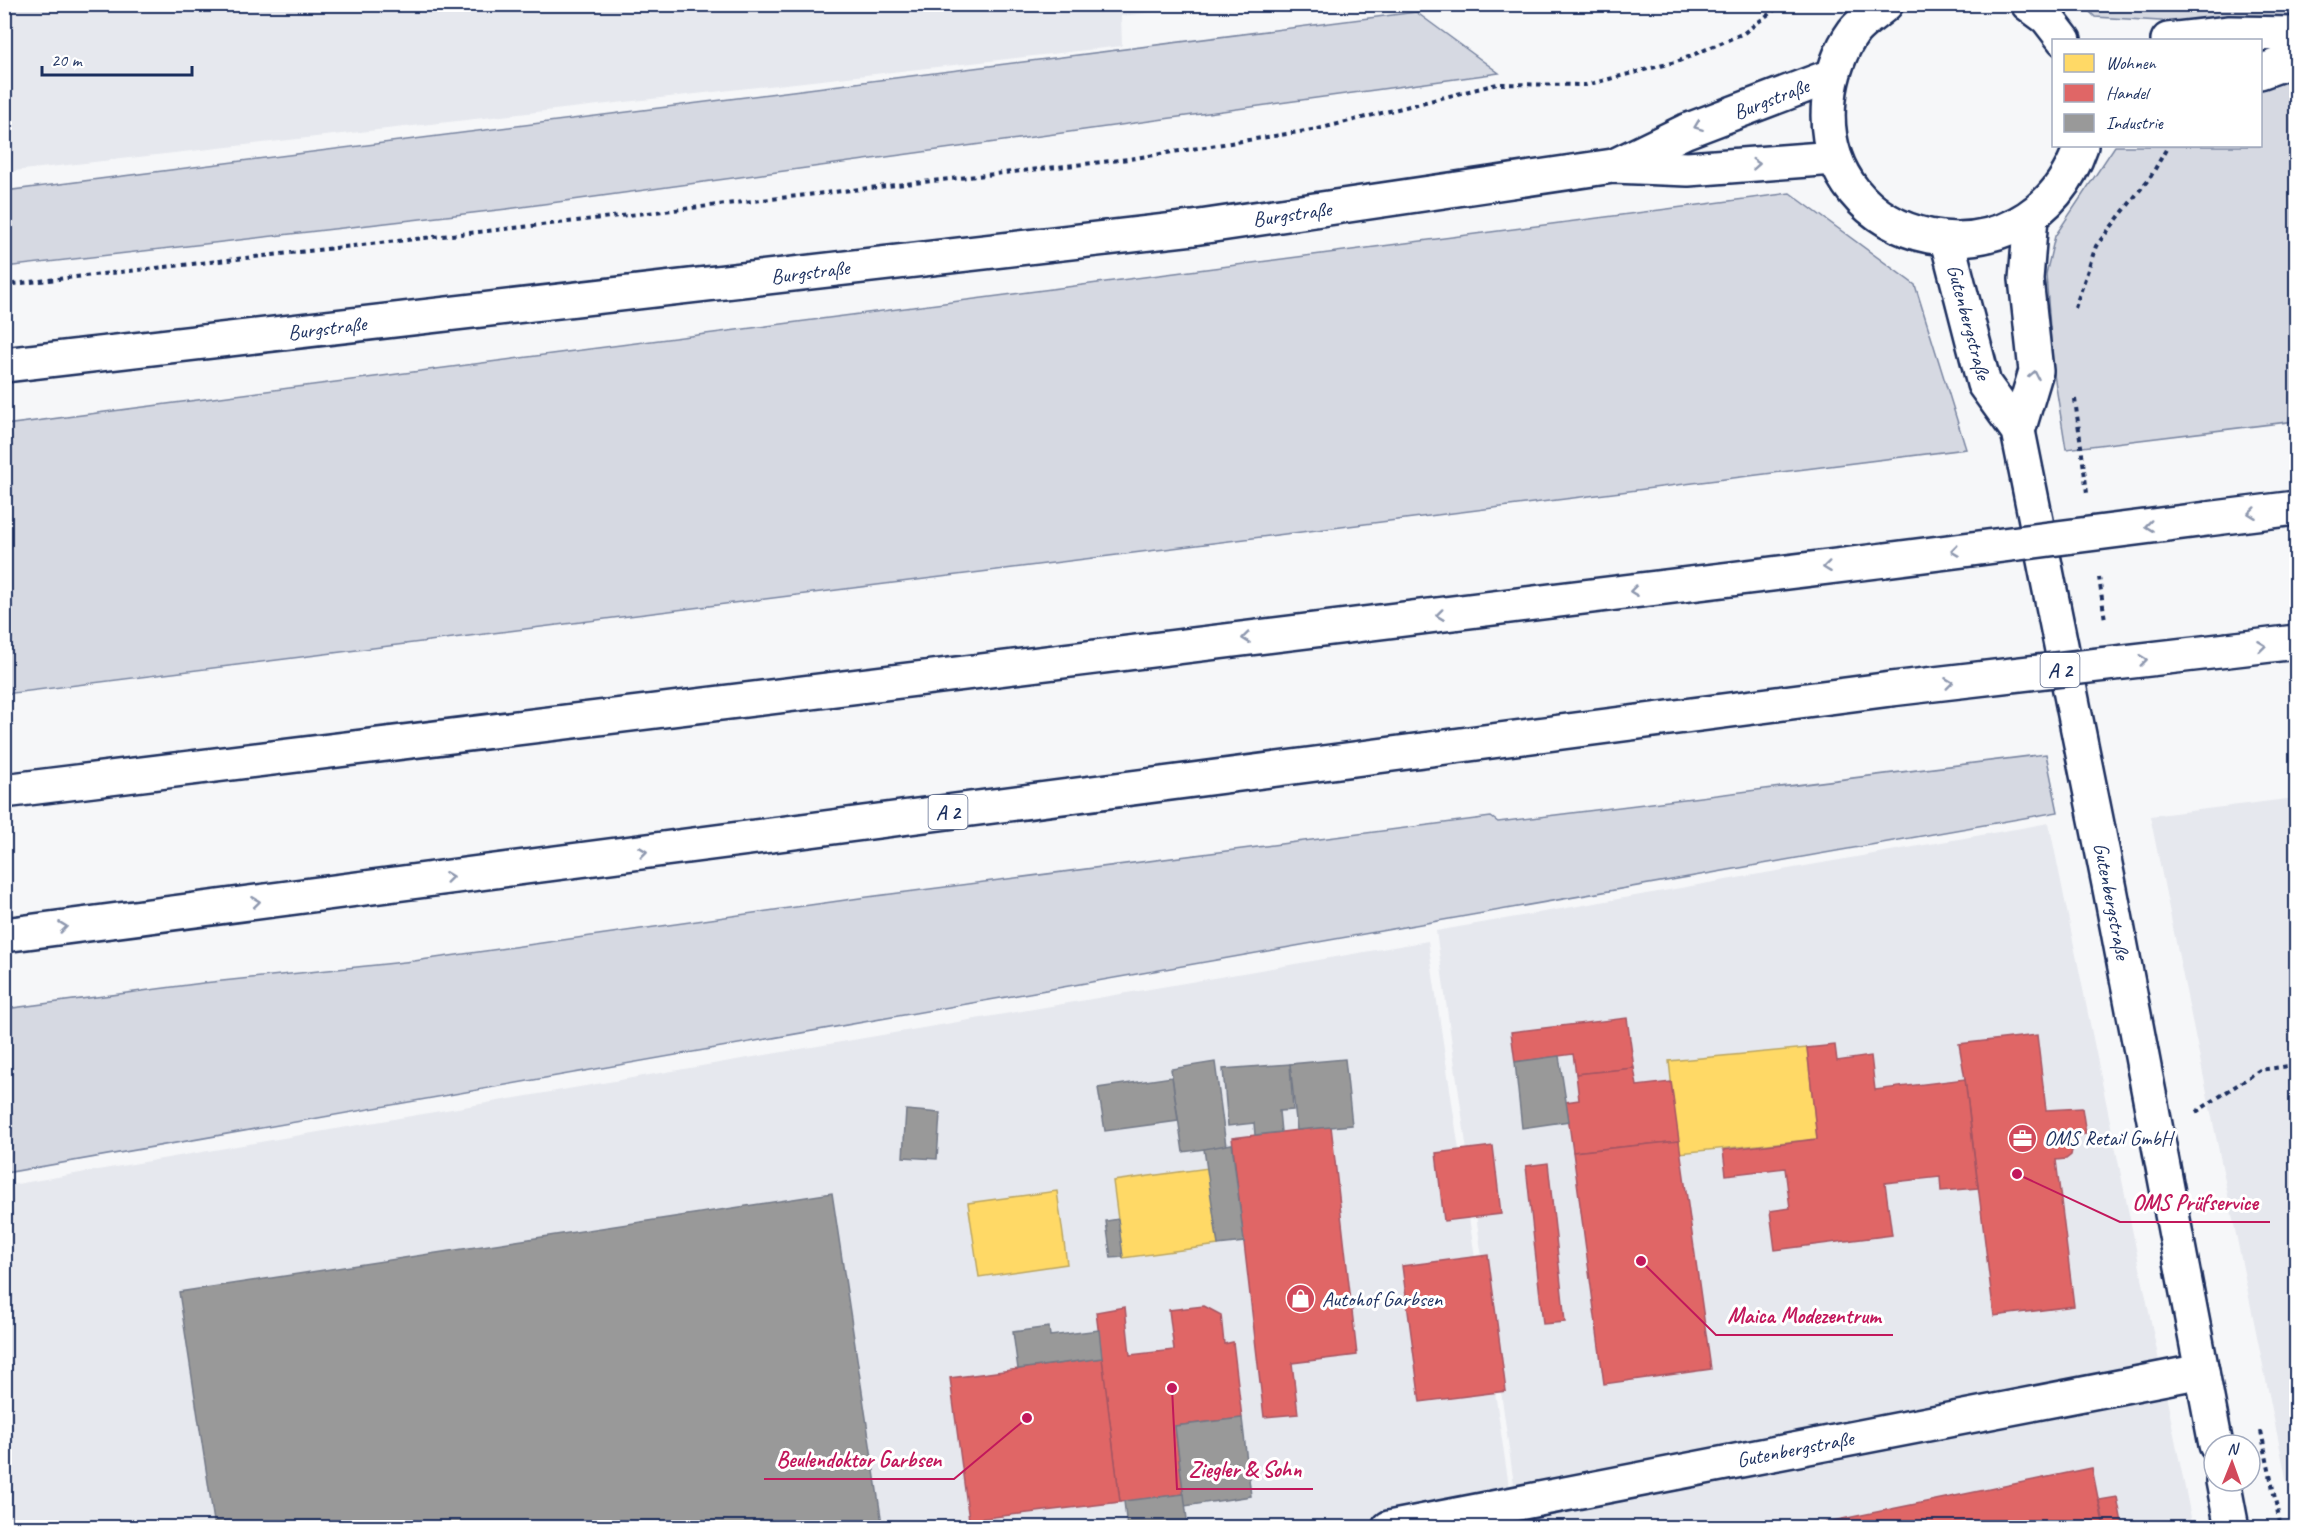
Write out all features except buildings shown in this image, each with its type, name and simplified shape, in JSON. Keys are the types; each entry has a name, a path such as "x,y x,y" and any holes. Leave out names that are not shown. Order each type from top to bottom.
{"main road":[{"path":"1886,4 1855,31 1831,76 1827,118 1835,158 1854,190 1879,215 1911,232 1947,240 1991,236 2031,217 2064,183 2081,147"},
{"path":"2028,4 2047,18 2063,39"},
{"path":"2177,39 2230,33 2296,34"},
{"path":"2262,71 2296,59"},
{"name":"Burgstraße","path":"1613,166 1686,131 1831,76"},
{"name":"Burgstraße","path":"4,365 1193,228 1613,166 1688,169 1835,158"},
{"name":"Gutenbergstraße","path":"2018,431 2036,370 2026,279 2031,217"},
{"name":"Gutenbergstraße","path":"1947,240 1984,384 2018,431 2111,894 2214,1433"},
{"path":"4,791 2296,508"},
{"name":"A 2","path":"4,935 1891,689 2296,642"},
{"name":"Gutenbergstraße","path":"1389,1527 2202,1371"},
{"path":"2225,1493 2232,1527"}],"path":[{"path":"4,285 1129,159 1317,129 1497,84 1586,85 1680,61 1744,33 1782,4"},
{"path":"2072,317 2096,246 2151,176 2167,147"},
{"path":"2074,388 2087,494"},
{"path":"2097,566 2106,625"},
{"path":"2189,1118 2260,1070 2296,1065"},
{"path":"2259,1425 2281,1527"}],"shaded area":[{"path":"4,5 1212,5 1121,16 1122,46 5,172"},
{"path":"2083,5 2296,5 2296,421 2066,449 2053,368 2046,274 2055,236 2114,147 2262,147 2262,39 2181,39 2176,22 2095,17"},
{"path":"1416,12 1499,73 507,209 5,267 5,191"},
{"path":"1790,193 1915,285 1966,449 5,694 5,425"},
{"path":"2046,754 2058,812 5,1173 5,1009 203,983 414,961 860,898 1491,817 1498,822"},
{"path":"2296,798 2296,1526 2150,816"},
{"path":"2049,823 2193,1527 1520,1527 1436,931"},
{"path":"1428,941 1515,1527 5,1528 5,1186"}],"place":[{"name":"OMS Retail GmbH","path":"2023,1138"},
{"name":"OMS Prüfservice","path":"2017,1174"},
{"name":"Maica Modezentrum","path":"1641,1261"},
{"name":"Autohof Garbsen","path":"1301,1299"},
{"name":"Ziegler & Sohn","path":"1172,1388"},
{"name":"Beulendoktor Garbsen","path":"1027,1418"}]}
